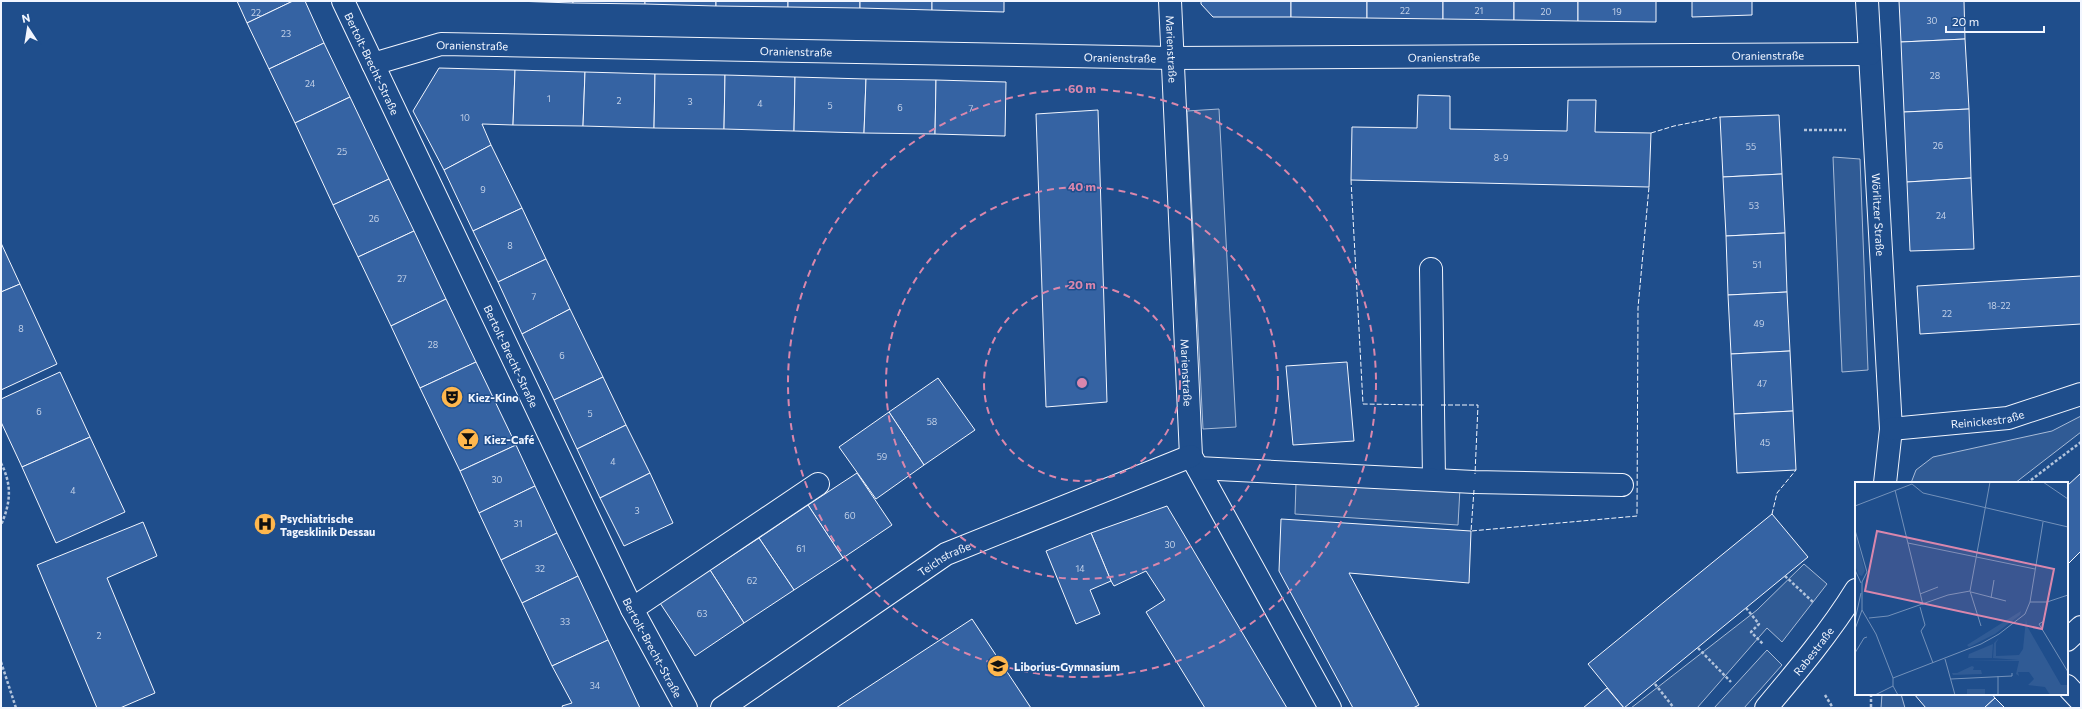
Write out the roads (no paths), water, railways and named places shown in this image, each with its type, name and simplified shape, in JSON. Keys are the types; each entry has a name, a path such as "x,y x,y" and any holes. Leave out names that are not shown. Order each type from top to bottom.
{"street":[{"name":"Bertolt-Brecht-Straße","path":"342,1 632,609 686,708"},
{"name":"Marienstraße","path":"1170,1 1194,462 1330,708"},
{"name":"Wörlitzer Straße","path":"1867,1 1891,429"},
{"name":"Oranienstraße","path":"373,64 441,44 1172,58 1870,54"},
{"path":"1431,269 1434,480"},
{"name":"Reinickestraße","path":"1891,429 2008,418 2081,394"},
{"path":"1885,482 1891,429"},
{"path":"1194,462 1434,480 1622,485"},
{"name":"Teichstraße","path":"722,708 946,554 1194,462"},
{"path":"632,609 818,484"},
{"name":"Rabestraße","path":"1766,708 1839,618 1855,592"},
{"path":"2068,639 2081,627"},
{"path":"2068,687 2081,701"}],"place":[{"name":"Kiez-Kino","path":"452,397"},
{"name":"Kiez-Café","path":"468,439"},
{"name":"Psychiatrische Tagesklinik Dessau","path":"265,524"},
{"name":"Liborius-Gymnasium","path":"998,666"}]}
